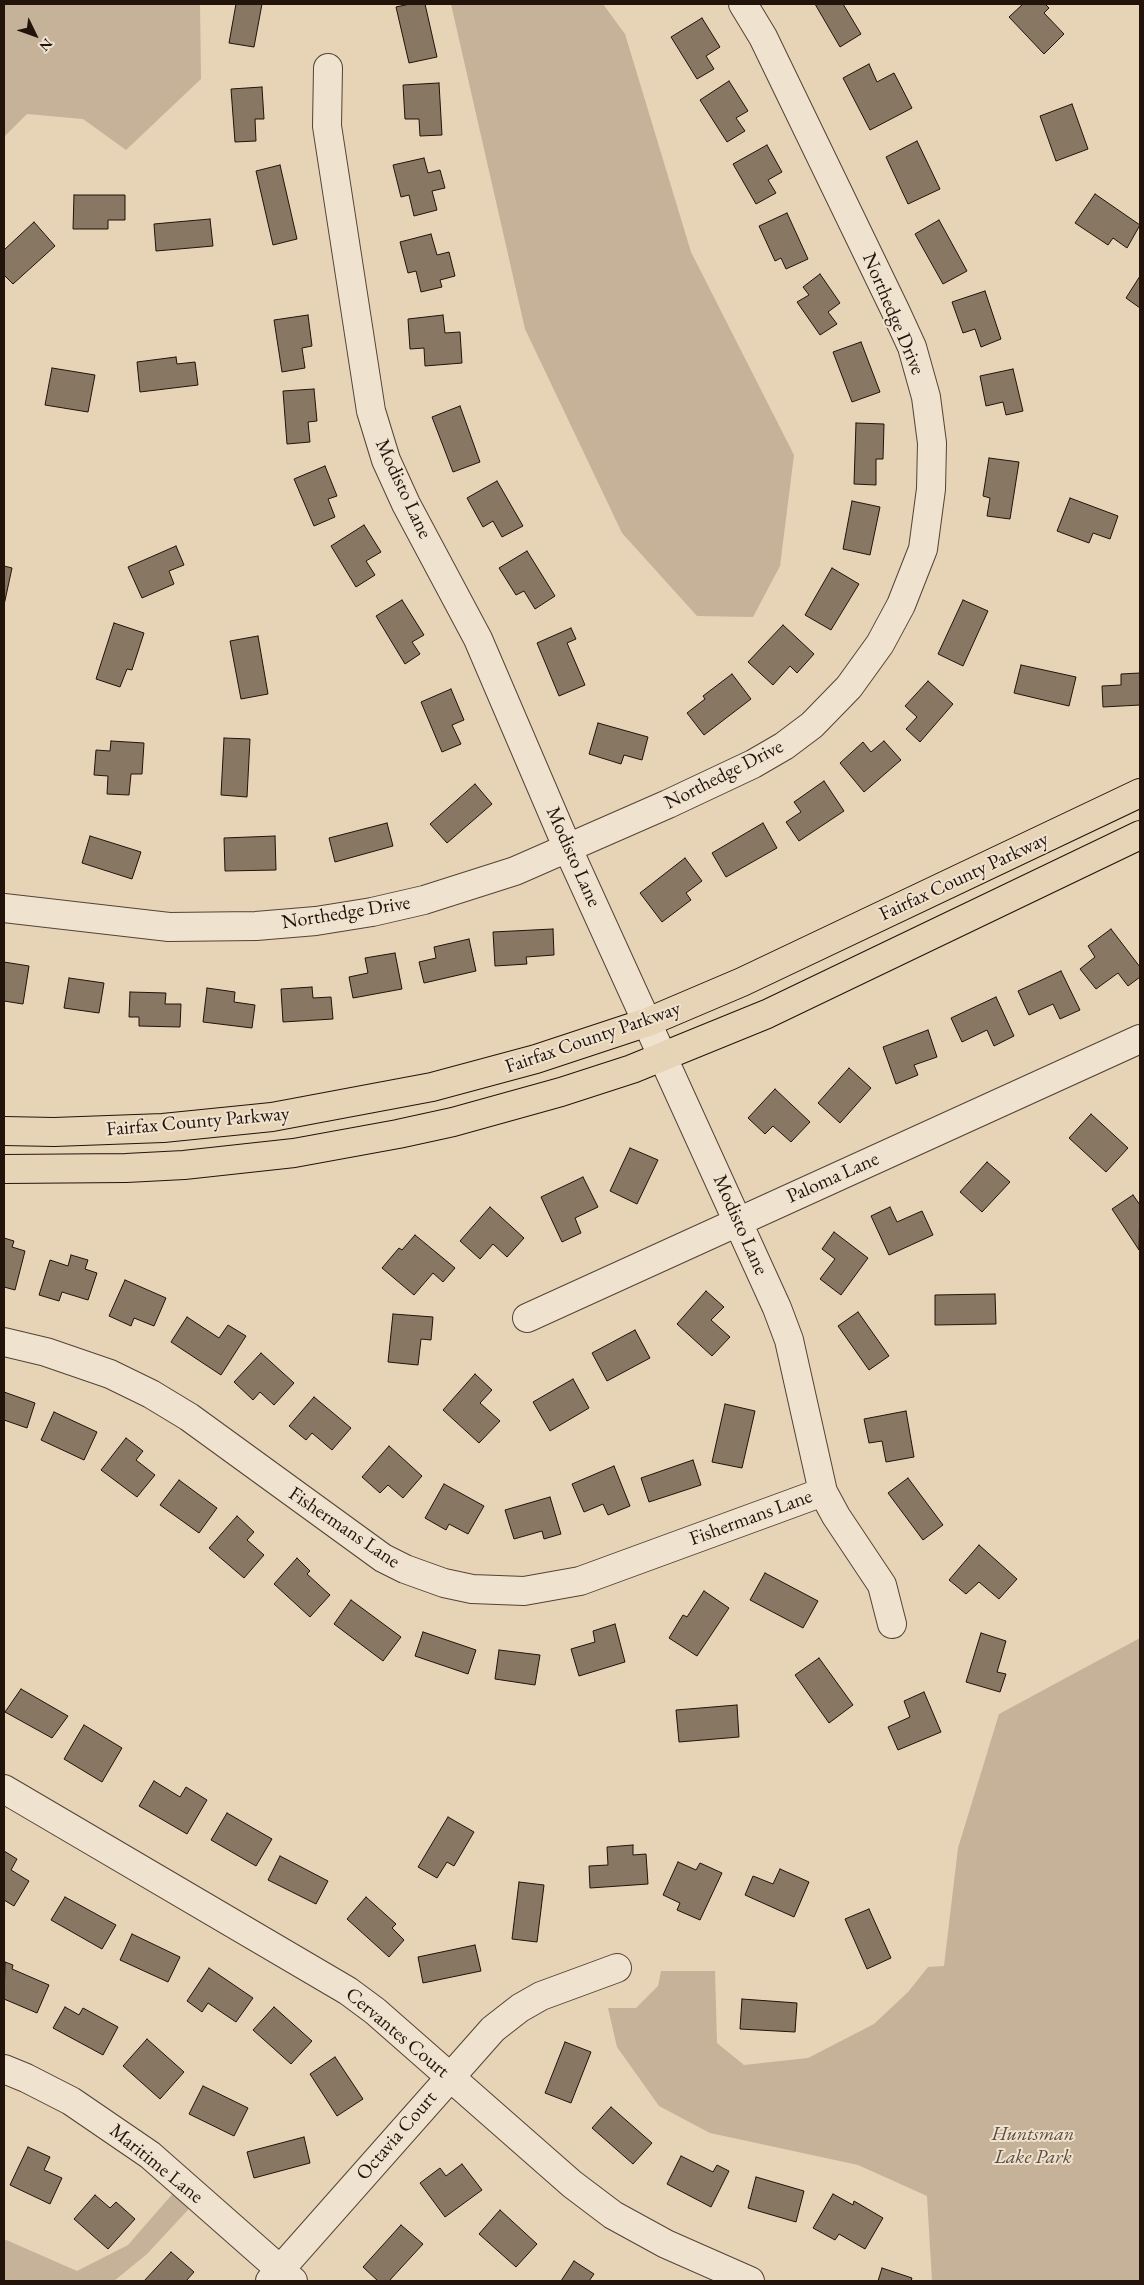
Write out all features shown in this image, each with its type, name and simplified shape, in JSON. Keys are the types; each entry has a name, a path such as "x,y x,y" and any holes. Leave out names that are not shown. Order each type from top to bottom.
{"highway":[{"name":"Fairfax County Parkway","path":"4,1131 54,1132 163,1128 216,1123 322,1109 483,1075 585,1044 648,1022 742,982 1140,793"},
{"name":"Fairfax County Parkway","path":"4,1169 126,1168 184,1165 294,1153 434,1126 508,1108 609,1077 718,1035 810,994 1140,835"}],"street":[{"name":"Northedge Drive","path":"4,908 169,927 256,926 316,921 372,912 462,890 568,849 753,764 784,746 812,725 849,687 880,644 902,605 923,549 931,489 932,443 926,397 918,365 887,292 762,37 743,4"},
{"name":"Modisto Lane","path":"328,68 328,126 356,317 376,434 406,504 455,592 478,639 568,849 777,1308 788,1340 823,1492 836,1516 882,1585 892,1624"},
{"name":"Paloma Lane","path":"527,1318 738,1221 1139,1044"},
{"name":"Fishermans Lane","path":"4,1342 46,1352 101,1371 151,1394 189,1417 383,1558 405,1569 444,1583 472,1589 524,1591 580,1581 823,1492"},
{"name":"Cervantes Court","path":"4,1789 348,1991 375,2011 572,2184 613,2215 666,2244 750,2281"},
{"name":"Octavia Court","path":"281,2277 449,2076 493,2029 520,2008 564,1986 617,1968"},
{"name":"Maritime Lane","path":"4,2069 71,2101 106,2123 150,2155 281,2277"}],"green space":[{"path":"4,4 200,4 201,79 126,150 83,119 27,114 4,137"},
{"path":"451,4 603,4 625,34 691,252 794,455 780,566 753,617 697,616 622,533 525,329"},
{"name":"Huntsman Lake Park","path":"1140,1638 1140,2281 932,2281 927,2196 858,2165 710,2133 659,2106 617,2047 608,2008 636,2008 658,1986 661,1971 715,1971 717,2043 744,2065 808,2058 874,2024 908,1992 928,1967 944,1966 958,1848 999,1714"},
{"path":"182,2183 199,2198 147,2254 114,2281 4,2281 4,2239 77,2271 128,2245"}],"building":[{"path":"236,4 262,4 254,47 229,43"},
{"path":"410,4 425,4 437,57 409,63 396,7"},
{"path":"815,4 843,4 861,34 840,47"},
{"path":"1023,4 1045,4 1049,8 1044,13 1064,34 1044,54 1009,17"},
{"path":"702,18 720,47 706,56 714,69 697,79 671,37"},
{"path":"869,64 877,82 894,73 912,108 870,130 843,78"},
{"path":"729,81 748,111 736,118 745,131 727,142 700,100"},
{"path":"439,83 442,135 420,136 419,119 405,119 403,85"},
{"path":"262,87 264,119 255,119 256,141 235,142 231,89"},
{"path":"1072,104 1088,149 1056,161 1040,116"},
{"path":"917,141 940,189 908,204 886,157"},
{"path":"767,145 782,172 768,180 776,193 756,204 733,164"},
{"path":"424,158 428,173 440,170 445,188 432,191 437,210 414,216 409,195 401,197 393,165"},
{"path":"280,165 297,239 273,245 256,171"},
{"path":"1095,194 1140,225 1127,248 1113,238 1108,245 1075,223"},
{"path":"74,195 125,195 125,220 108,220 108,229 73,229"},
{"path":"787,213 808,259 786,269 781,258 775,261 759,226"},
{"path":"210,219 213,246 156,251 154,224"},
{"path":"939,220 967,271 943,284 915,234"},
{"path":"34,222 55,246 13,284 4,275 4,250"},
{"path":"431,234 437,255 449,252 455,276 440,280 442,287 421,292 416,271 408,273 400,242"},
{"path":"820,274 840,303 828,312 837,324 820,335 797,302 809,295 803,287"},
{"path":"1140,276 1140,308 1126,298"},
{"path":"985,291 1001,339 981,347 975,329 963,333 952,302"},
{"path":"308,315 312,346 302,348 305,368 282,372 274,320"},
{"path":"443,315 445,333 460,332 462,363 425,366 424,348 410,349 408,319"},
{"path":"861,342 880,392 852,402 833,352"},
{"path":"176,357 177,364 195,362 198,385 140,392 137,362"},
{"path":"52,368 95,375 88,412 45,405"},
{"path":"1013,369 1023,411 1006,415 1003,402 986,406 980,376"},
{"path":"314,389 317,421 308,422 310,442 287,444 283,391"},
{"path":"460,406 480,462 453,472 432,417"},
{"path":"856,423 884,424 883,459 876,459 876,485 854,484"},
{"path":"989,458 1019,462 1010,519 987,516 990,498 983,496"},
{"path":"325,466 337,496 328,499 335,517 314,526 294,479"},
{"path":"497,481 523,526 502,537 493,521 483,527 467,498"},
{"path":"1070,498 1118,516 1110,539 1093,533 1089,543 1057,531"},
{"path":"852,501 880,507 870,555 843,549"},
{"path":"364,525 381,552 366,561 375,575 356,587 331,546"},
{"path":"176,546 184,565 169,571 174,584 142,598 128,567"},
{"path":"527,551 555,596 535,609 524,591 516,595 499,568"},
{"path":"4,566 12,568 4,605"},
{"path":"832,568 859,584 831,630 805,615"},
{"path":"402,600 424,635 412,642 420,654 405,664 376,616"},
{"path":"963,600 988,611 963,666 938,654"},
{"path":"114,623 144,633 132,670 127,669 120,687 96,679"},
{"path":"783,625 814,654 797,673 790,666 773,685 748,662"},
{"path":"571,628 576,639 567,643 585,685 559,696 537,643"},
{"path":"258,636 268,694 241,699 230,641"},
{"path":"1021,665 1076,677 1069,706 1014,693"},
{"path":"1140,673 1140,705 1103,707 1102,686 1121,685 1121,674"},
{"path":"732,674 751,699 704,735 687,713 705,699 703,696"},
{"path":"928,681 953,704 920,742 906,729 917,717 905,706"},
{"path":"451,689 464,720 452,725 461,744 442,752 421,702"},
{"path":"598,723 648,737 642,760 624,755 621,764 589,754"},
{"path":"224,738 250,739 247,797 221,795"},
{"path":"111,741 144,743 142,774 131,774 129,795 107,794 108,776 94,775 96,750 110,751"},
{"path":"884,741 901,760 864,792 840,763 863,742 871,752"},
{"path":"824,781 844,811 799,841 786,822 801,812 794,802"},
{"path":"475,784 492,804 447,843 430,824"},
{"path":"387,823 393,846 335,862 329,838"},
{"path":"763,823 777,848 726,877 712,853"},
{"path":"90,836 141,852 132,879 82,863"},
{"path":"275,836 276,870 225,871 224,838"},
{"path":"685,858 702,881 686,893 691,900 662,922 640,893"},
{"path":"553,929 554,955 526,957 527,964 495,966 493,932"},
{"path":"1111,929 1140,967 1140,977 1128,986 1118,973 1096,989 1080,969 1095,957 1088,946"},
{"path":"469,939 476,971 424,983 419,962 436,958 434,947"},
{"path":"395,953 402,989 353,998 349,977 368,973 365,958"},
{"path":"4,962 29,966 23,1004 4,1001"},
{"path":"1061,971 1080,1010 1060,1019 1053,1004 1029,1015 1018,991"},
{"path":"69,978 104,983 99,1013 64,1008"},
{"path":"312,987 313,998 331,997 333,1019 283,1022 281,989"},
{"path":"207,988 235,992 234,1002 255,1005 252,1028 203,1022"},
{"path":"130,992 166,993 165,1004 181,1004 180,1027 139,1026 139,1017 129,1017"},
{"path":"996,997 1014,1036 994,1046 987,1030 962,1042 951,1018"},
{"path":"928,1030 937,1057 914,1065 918,1075 896,1084 883,1047"},
{"path":"849,1068 871,1088 840,1123 818,1103"},
{"path":"775,1089 810,1122 791,1142 773,1126 765,1134 748,1118"},
{"path":"1091,1114 1128,1148 1106,1172 1069,1138"},
{"path":"630,1148 658,1160 637,1204 610,1191"},
{"path":"987,1162 1010,1182 982,1212 960,1192"},
{"path":"583,1177 598,1207 575,1218 581,1233 562,1242 541,1197"},
{"path":"1133,1195 1140,1205 1139,1250 1112,1209"},
{"path":"490,1207 524,1238 507,1257 493,1244 480,1259 460,1241"},
{"path":"890,1207 897,1222 922,1211 933,1235 889,1255 871,1216"},
{"path":"834,1232 868,1258 841,1295 820,1279 835,1259 822,1249"},
{"path":"415,1235 455,1268 443,1282 433,1273 414,1295 382,1268 399,1248 402,1250"},
{"path":"4,1238 14,1241 12,1247 25,1251 15,1290 4,1287"},
{"path":"71,1255 88,1260 85,1269 97,1273 88,1300 62,1292 59,1301 39,1295 50,1260 68,1266"},
{"path":"125,1280 166,1298 154,1326 134,1318 131,1326 109,1316"},
{"path":"706,1291 724,1307 711,1320 730,1337 712,1356 677,1324"},
{"path":"995,1294 996,1324 935,1325 935,1295"},
{"path":"858,1312 889,1356 869,1370 838,1326"},
{"path":"393,1314 433,1317 431,1340 421,1339 418,1365 388,1362"},
{"path":"187,1317 219,1338 228,1325 246,1336 221,1375 171,1342"},
{"path":"635,1330 650,1358 607,1381 592,1353"},
{"path":"261,1353 294,1383 274,1405 260,1392 253,1400 234,1382"},
{"path":"475,1374 492,1390 480,1403 500,1421 479,1443 443,1410"},
{"path":"573,1379 589,1408 550,1431 533,1402"},
{"path":"4,1392 35,1403 27,1428 4,1420"},
{"path":"314,1397 351,1428 332,1450 312,1433 306,1440 289,1426"},
{"path":"725,1404 755,1411 742,1468 712,1462"},
{"path":"906,1411 914,1457 886,1462 882,1441 869,1443 864,1419"},
{"path":"54,1412 97,1432 84,1460 41,1440"},
{"path":"126,1438 143,1451 136,1460 155,1475 137,1497 101,1470"},
{"path":"389,1446 422,1476 403,1498 388,1485 380,1493 362,1477"},
{"path":"693,1460 701,1485 649,1502 641,1478"},
{"path":"614,1466 630,1506 608,1515 603,1504 584,1512 572,1484"},
{"path":"908,1478 943,1525 923,1540 888,1493"},
{"path":"179,1480 217,1508 199,1533 160,1505"},
{"path":"444,1484 484,1506 468,1534 449,1524 446,1530 425,1518"},
{"path":"550,1497 561,1534 544,1539 542,1531 514,1539 505,1510"},
{"path":"237,1516 254,1532 247,1540 264,1555 244,1578 209,1548"},
{"path":"979,1545 1017,1579 999,1599 979,1582 966,1594 949,1580"},
{"path":"297,1558 310,1571 307,1574 330,1595 310,1617 274,1584"},
{"path":"765,1573 818,1601 803,1628 750,1600"},
{"path":"704,1591 729,1608 697,1656 669,1638 683,1615 687,1617"},
{"path":"351,1600 401,1637 383,1661 334,1624"},
{"path":"615,1624 625,1662 579,1676 571,1649 595,1642 593,1631"},
{"path":"423,1632 476,1650 468,1674 415,1656"},
{"path":"981,1633 1006,1641 997,1672 1006,1674 1000,1692 966,1682"},
{"path":"499,1650 540,1655 535,1685 495,1679"},
{"path":"819,1658 853,1705 829,1723 795,1675"},
{"path":"21,1689 68,1716 52,1738 5,1712"},
{"path":"924,1692 941,1732 898,1750 888,1727 910,1717 904,1701"},
{"path":"737,1705 739,1737 679,1742 676,1710"},
{"path":"84,1725 122,1748 102,1782 64,1759"},
{"path":"154,1781 180,1797 186,1787 207,1800 187,1834 139,1806"},
{"path":"227,1813 272,1839 256,1866 211,1840"},
{"path":"448,1817 474,1832 454,1866 447,1862 437,1878 418,1867"},
{"path":"633,1845 633,1855 646,1854 648,1884 590,1888 589,1866 608,1865 607,1847"},
{"path":"4,1851 17,1859 11,1870 29,1881 14,1906 4,1900"},
{"path":"280,1856 328,1881 316,1904 268,1880"},
{"path":"678,1862 696,1870 700,1863 722,1873 700,1920 677,1910 680,1903 663,1895"},
{"path":"780,1869 809,1882 794,1917 745,1895 753,1876 773,1884"},
{"path":"519,1882 544,1885 537,1942 512,1939"},
{"path":"65,1897 116,1925 102,1949 51,1920"},
{"path":"366,1897 396,1924 392,1928 404,1940 389,1957 347,1919"},
{"path":"869,1909 891,1958 867,1969 845,1919"},
{"path":"132,1934 180,1957 168,1982 120,1960"},
{"path":"475,1945 481,1971 423,1983 418,1957"},
{"path":"5,1962 13,1965 12,1969 49,1985 37,2013 4,1999"},
{"path":"209,1968 253,1998 236,2022 208,2003 202,2012 187,2001"},
{"path":"742,1999 797,2003 795,2032 740,2029"},
{"path":"65,2007 79,2015 83,2008 118,2027 103,2055 53,2028"},
{"path":"274,2007 312,2041 291,2064 253,2030"},
{"path":"147,2039 184,2072 160,2099 123,2066"},
{"path":"565,2042 591,2052 571,2103 545,2093"},
{"path":"335,2057 363,2099 337,2116 310,2074"},
{"path":"203,2086 248,2108 234,2136 189,2114"},
{"path":"611,2107 652,2143 633,2164 592,2128"},
{"path":"304,2137 310,2163 254,2178 247,2152"},
{"path":"28,2147 50,2157 44,2170 62,2178 50,2204 10,2185"},
{"path":"681,2156 713,2172 717,2165 729,2171 711,2207 667,2184"},
{"path":"462,2164 482,2190 445,2217 420,2183 440,2168 446,2176"},
{"path":"756,2177 804,2191 796,2222 748,2208"},
{"path":"833,2194 853,2205 854,2201 883,2218 865,2249 839,2234 835,2240 813,2228"},
{"path":"95,2195 110,2208 116,2202 135,2219 108,2249 74,2219"},
{"path":"500,2210 537,2244 516,2267 479,2234"},
{"path":"401,2225 423,2244 389,2281 378,2281 363,2267"},
{"path":"171,2252 194,2272 186,2281 144,2281"},
{"path":"574,2261 594,2274 589,2281 561,2281"},
{"path":"882,2268 912,2278 911,2281 878,2281"}]}
